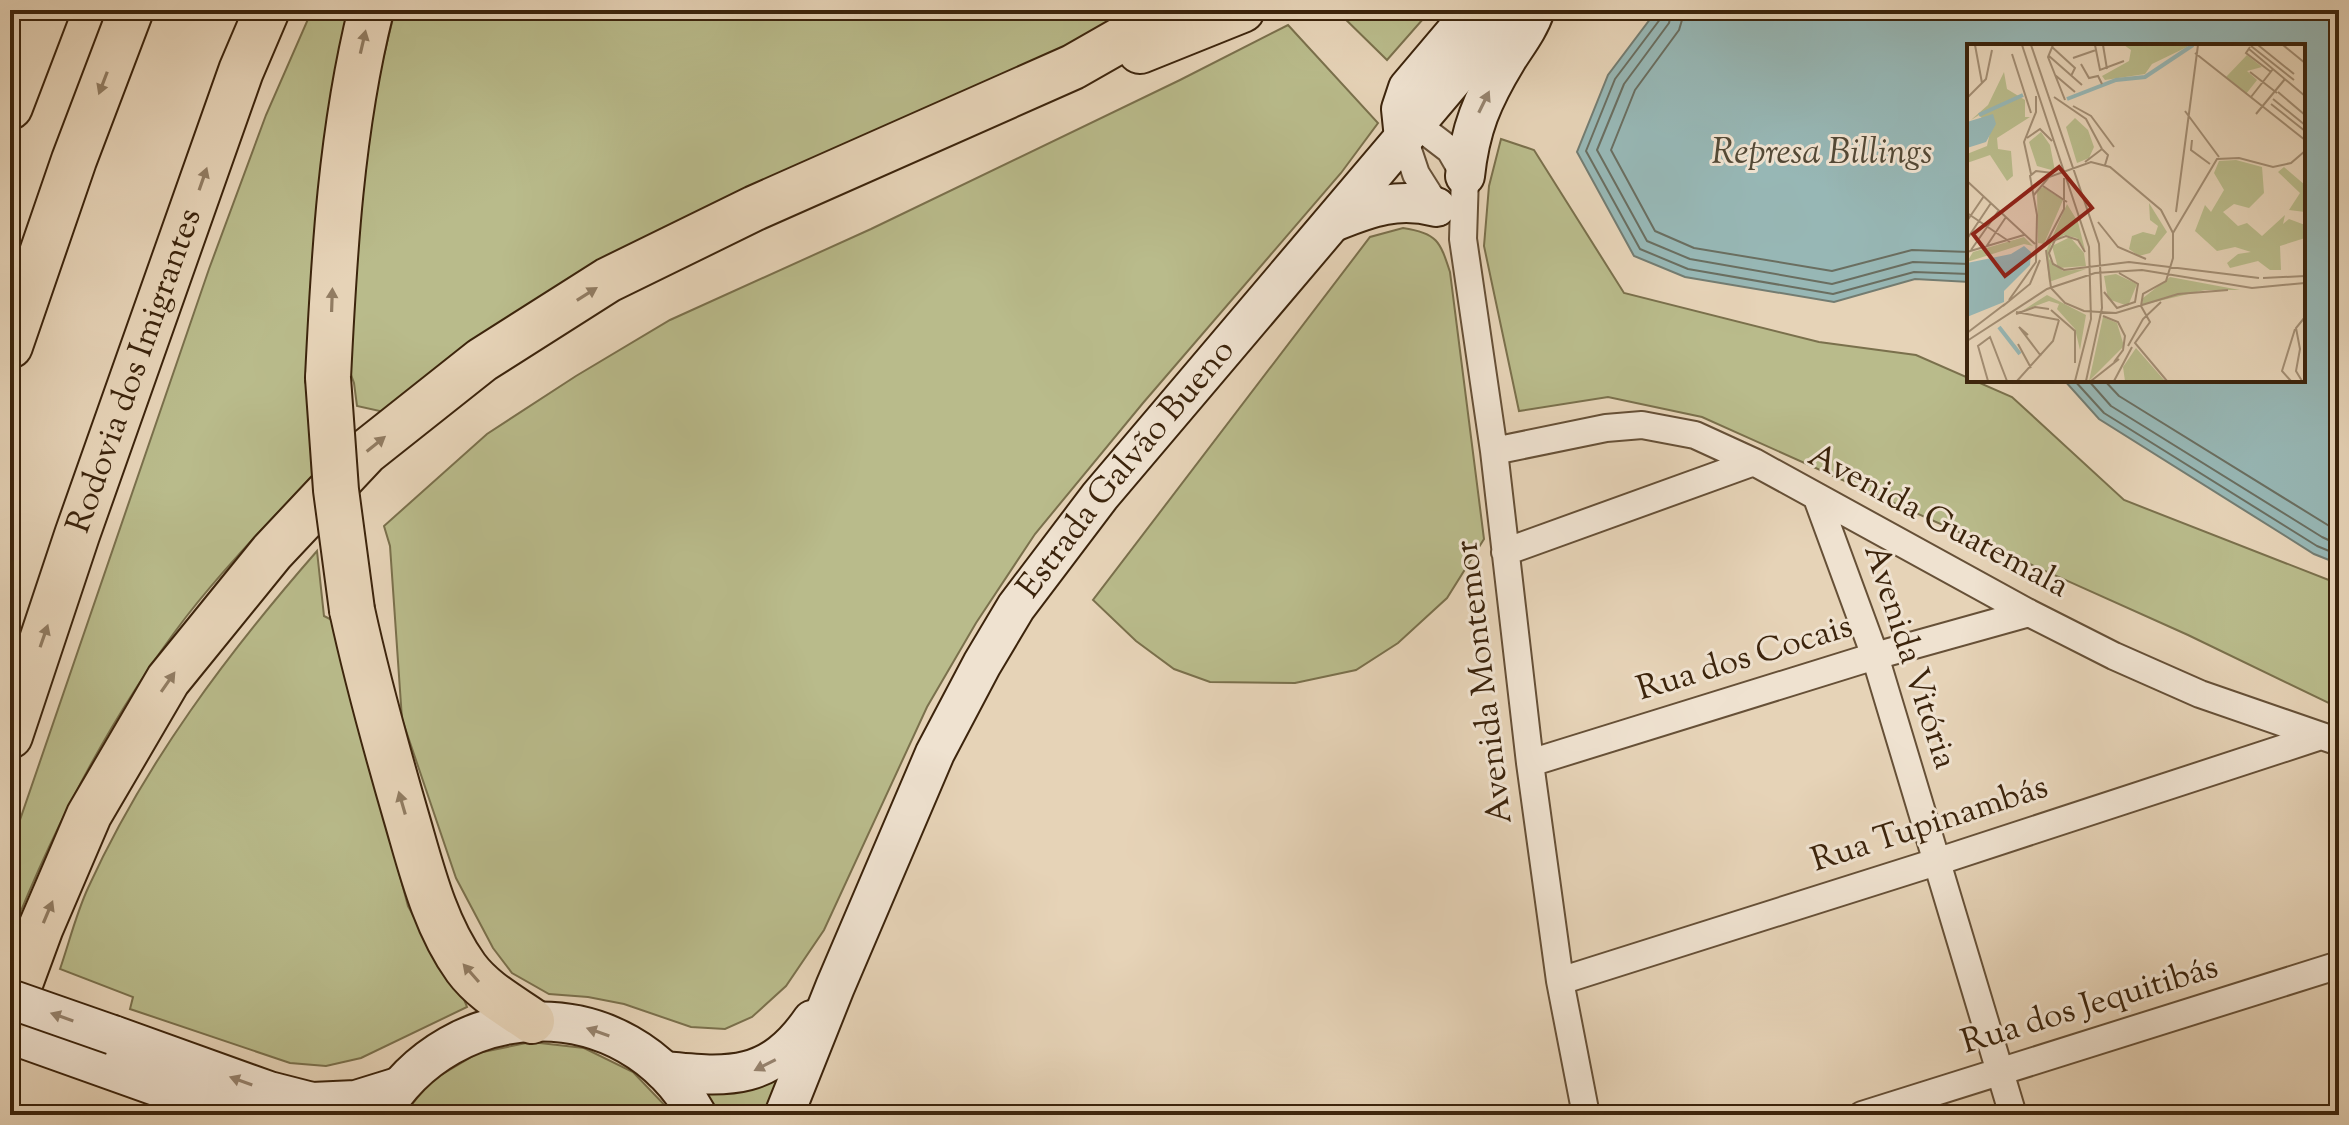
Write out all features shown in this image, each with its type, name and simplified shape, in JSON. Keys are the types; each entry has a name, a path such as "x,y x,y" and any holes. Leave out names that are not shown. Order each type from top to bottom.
{"highway":[{"path":"10,107 47,10"},
{"path":"10,346 74,160 131,10"},
{"name":"Rodovia dos Imigrantes","path":"10,736 77,535 241,71 267,10"},
{"path":"371,10 361,49 338,218 328,378 336,490 352,610 371,698 434,908 467,970 489,992 532,1021"},
{"path":"10,1011 41,927 89,815 168,680 272,552 366,452 482,360 608,280 755,208 1073,67 1173,10"},
{"path":"1073,67 1153,48 1242,10"}],"main road":[{"path":"1410,131 1401,109 1408,88 1474,10"},
{"name":"Estrada Galvão Bueno","path":"784,1115 935,753 1016,607 1100,496 1512,10"},
{"path":"1465,176 1474,124 1493,83 1535,10"},
{"path":"1333,222 1389,202 1409,201 1436,207"},
{"name":"Estrada Galvão Bueno","path":"664,1071 717,1076 756,1070 787,1051 835,987"},
{"path":"10,999 237,1115"},
{"path":"10,1034 109,1051 312,1102 389,1101 426,1060 458,1039 494,1026 532,1021 570,1024 597,1030 642,1054 664,1071 685,1095 697,1115"}],"street":[{"path":"1410,131 1450,150 1465,176"},
{"path":"1410,131 1416,174 1436,207 1463,239"},
{"name":"Avenida Montemor","path":"1465,176 1463,239 1494,451 1530,763 1560,981 1586,1115"},
{"name":"Avenida Guatemala","path":"1494,451 1606,428 1642,425 1695,435 1754,462 2029,613 2114,656 2200,694 2330,739"},
{"path":"1505,552 1754,462"},
{"name":"Avenida Vitória","path":"1817,498 1875,656 2013,1115"},
{"name":"Rua dos Cocais","path":"1530,763 1875,656 2029,613"},
{"name":"Rua Tupinambás","path":"1560,981 2330,739"},
{"name":"Rua dos Jequitibás","path":"1862,1115 2339,965"}],"green space":[{"path":"312,10 361,10 310,410 312,476 201,598 133,692 66,812 10,938 10,849 209,269 266,115"},
{"path":"395,10 1144,10 384,412 357,406 350,372 353,254 374,96"},
{"path":"1336,10 1431,10 1387,60"},
{"path":"1288,25 1378,123 1341,173 1035,534 976,623 927,707 824,930 786,986 752,1017 725,1029 691,1027 624,1004 549,994 512,973 493,948 456,878 402,719 390,546 384,526 487,434 670,320 871,229"},
{"path":"1501,139 1534,150 1624,293 1819,342 1916,355 1967,377 1967,382 1978,382 2012,397 2124,500 2339,584 2339,708 2188,635 1702,417 1608,397 1519,411 1484,246 1489,186"},
{"path":"1403,228 1436,240 1450,272 1484,539 1447,598 1398,643 1356,670 1295,683 1210,682 1174,669 1136,641 1093,600 1370,237"},
{"path":"317,551 324,616 332,620 408,906 467,1007 361,1058 326,1066 290,1063 130,1009 133,997 60,969 88,888 135,797 220,670"},
{"path":"531,1042 584,1048 633,1072 674,1115 403,1115 431,1081 478,1053"},
{"path":"789,1063 772,1115 718,1115 698,1085"}],"water":[{"name":"Represa Billings","path":"1657,10 2339,10 2339,564 2314,554 2099,419 2066,382 2305,382 2305,44 1967,44 1967,282 1915,279 1834,302 1685,277 1634,256 1577,152 1608,75"}]}
